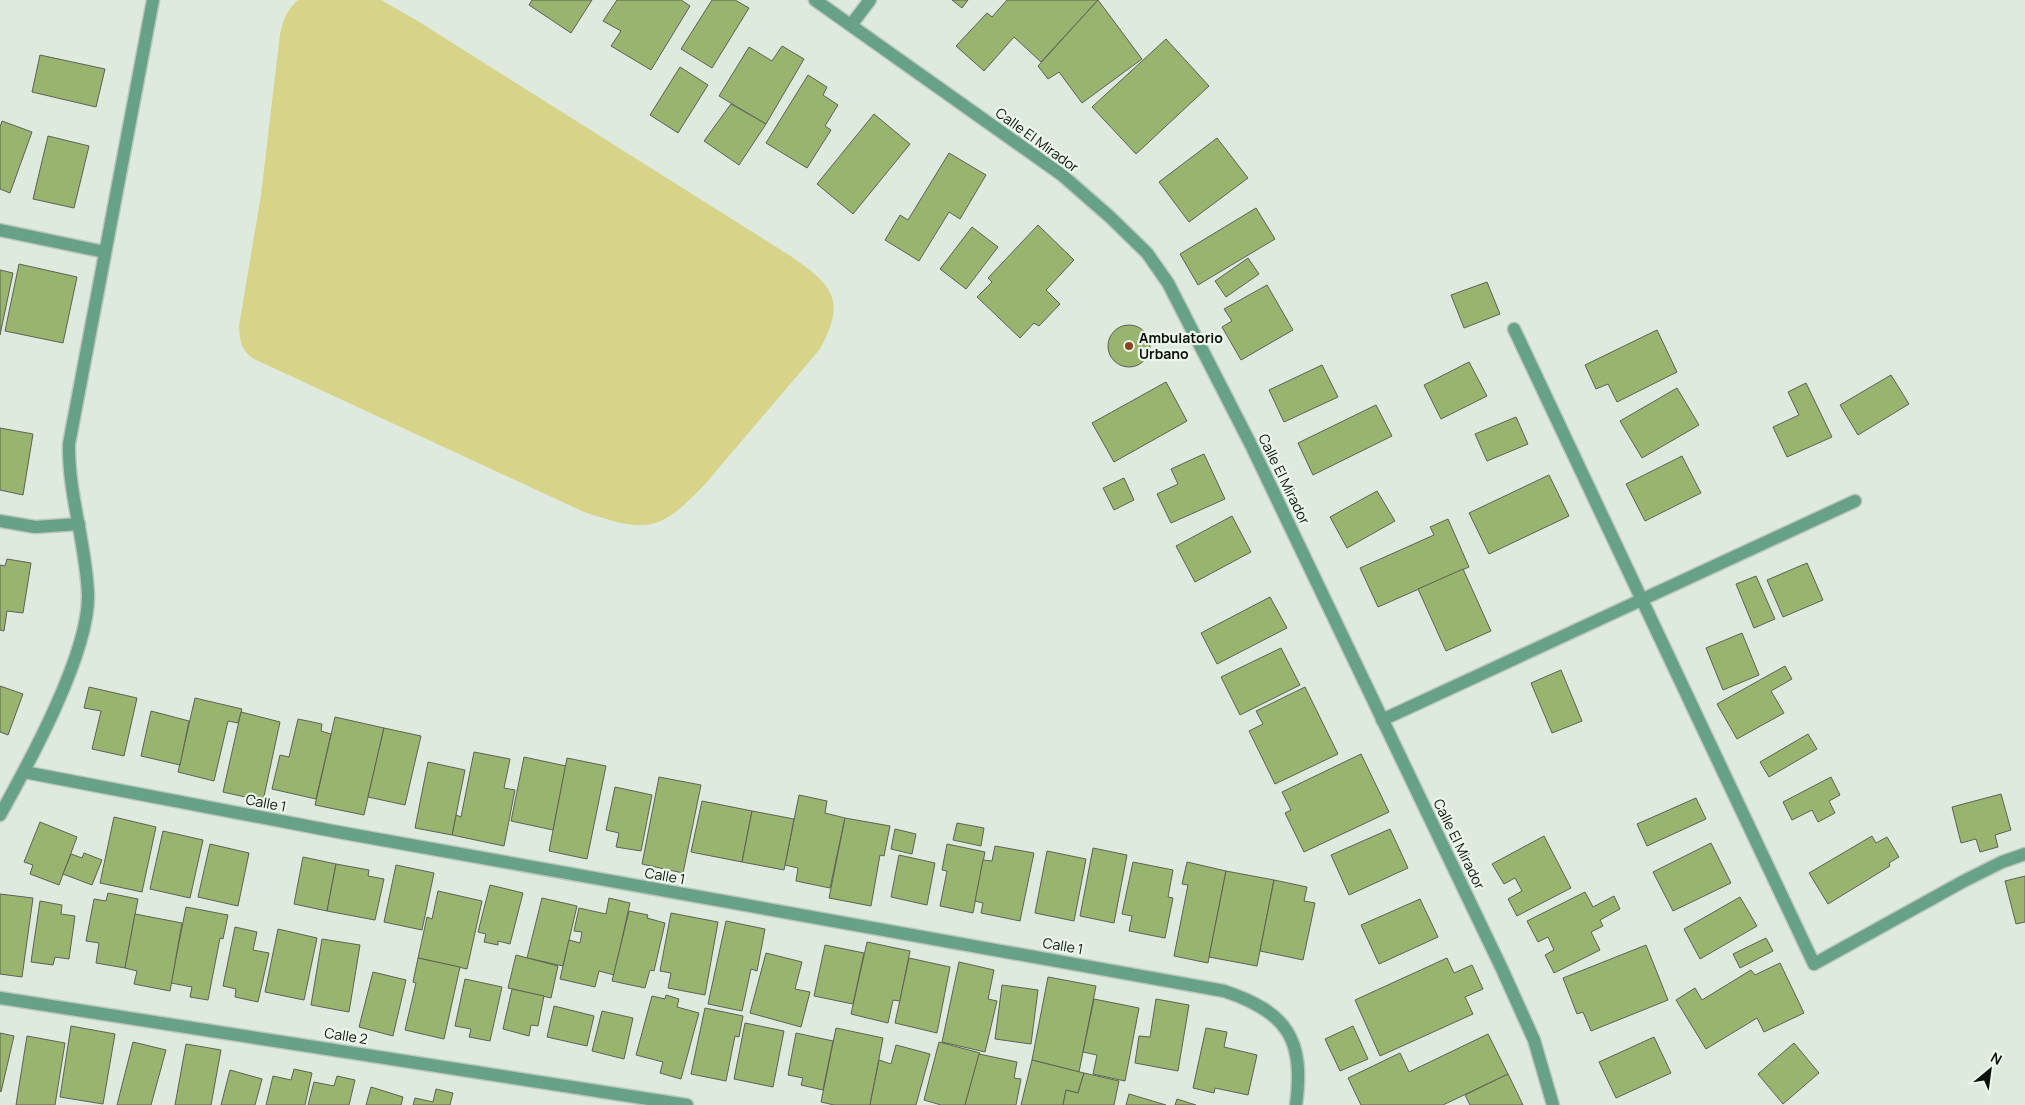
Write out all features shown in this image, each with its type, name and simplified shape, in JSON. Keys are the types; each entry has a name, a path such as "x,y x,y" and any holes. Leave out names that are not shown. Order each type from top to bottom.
{"street":[{"path":"0,815 24,772 51,715 73,662 85,622 88,596 85,556 69,470 69,444 153,0"},
{"name":"Calle El Mirador","path":"815,0 1062,175 1110,217 1147,253 1168,283 1250,443 1506,978 1534,1040 1553,1105"},
{"path":"851,25 870,0"},
{"path":"0,230 105,252"},
{"path":"1514,329 1814,964 1964,881 2002,862 2025,854"},
{"path":"1382,720 1856,502"},
{"path":"0,522 35,527 79,524"},
{"name":"Calle 1","path":"24,772 338,832 1224,991 1263,1007 1276,1016 1288,1032 1296,1050 1299,1074 1296,1105"},
{"name":"Calle 2","path":"0,998 687,1105"}],"shaded area":[{"path":"298,0 381,0 416,20 792,257 818,277 826,286 832,296 834,306 828,332 820,349 706,483 676,512 663,520 651,524 638,525 605,519 584,512 254,359 246,352 241,341 239,326 261,195 280,34 286,16"}],"building":[{"path":"532,0 592,0 571,33 529,5"},
{"path":"617,0 681,0 690,6 651,70 611,46 621,31 603,21"},
{"path":"712,0 735,0 749,8 712,68 681,49"},
{"path":"952,0 968,0 962,8"},
{"path":"1007,0 1098,0 1041,62 1014,37 984,71 956,46 987,13 992,17"},
{"path":"1098,0 1142,59 1082,103 1059,72 1048,79 1038,66"},
{"path":"1166,39 1209,86 1136,154 1092,107"},
{"path":"782,46 804,59 766,124 719,96 749,47 772,61"},
{"path":"40,55 105,69 96,107 32,92"},
{"path":"680,67 708,85 678,133 650,115"},
{"path":"808,75 827,87 823,95 838,105 825,126 831,130 807,168 766,143"},
{"path":"731,104 766,124 739,165 704,141"},
{"path":"874,114 910,144 853,214 817,184"},
{"path":"2,121 32,132 10,193 0,189 0,127"},
{"path":"48,136 89,146 74,208 33,199"},
{"path":"1217,138 1248,178 1189,222 1159,182"},
{"path":"949,153 986,175 960,219 949,212 919,261 885,240 900,215 908,220"},
{"path":"1256,208 1275,239 1198,285 1180,254"},
{"path":"1038,225 1074,260 1046,290 1060,304 1039,326 1034,323 1020,338 977,297 992,282 988,278"},
{"path":"972,227 998,247 966,289 940,269"},
{"path":"1248,258 1259,274 1226,297 1215,281"},
{"path":"19,264 77,277 63,343 5,331"},
{"path":"0,270 13,273 0,335"},
{"path":"1487,282 1500,314 1464,328 1451,295"},
{"path":"1267,285 1293,330 1241,360 1222,327 1232,321 1224,309"},
{"name":"Ambulatorio Urbano","path":"1129,325 1144,331 1150,346 1144,361 1129,367 1114,361 1108,346 1114,331"},
{"path":"1657,330 1677,372 1617,402 1608,384 1596,389 1585,365"},
{"path":"1469,362 1487,396 1441,419 1424,385"},
{"path":"1322,365 1338,397 1284,422 1269,390"},
{"path":"1891,375 1909,404 1858,435 1840,405"},
{"path":"1166,382 1187,421 1114,462 1092,423"},
{"path":"1806,383 1832,437 1787,457 1773,427 1799,415 1788,392"},
{"path":"1677,388 1699,425 1642,458 1620,421"},
{"path":"1376,405 1392,436 1313,475 1298,443"},
{"path":"1516,417 1528,444 1487,461 1475,434"},
{"path":"0,428 33,434 23,495 0,490"},
{"path":"1204,454 1225,499 1171,523 1157,494 1178,484 1171,469"},
{"path":"1682,456 1701,493 1645,521 1626,484"},
{"path":"1549,475 1569,516 1489,554 1469,513"},
{"path":"1124,478 1134,500 1114,510 1103,488"},
{"path":"1377,491 1395,521 1347,548 1330,517"},
{"path":"1232,516 1251,552 1195,582 1176,546"},
{"path":"1448,519 1469,567 1378,607 1360,568 1434,535 1430,527"},
{"path":"7,559 31,563 23,613 7,611 4,631 0,630 0,565 5,566"},
{"path":"1807,563 1823,600 1783,617 1767,580"},
{"path":"1463,569 1491,631 1446,651 1418,589"},
{"path":"1756,576 1775,619 1754,628 1736,584"},
{"path":"1270,597 1287,628 1217,664 1201,633"},
{"path":"1742,633 1759,675 1723,690 1706,648"},
{"path":"1281,648 1300,685 1240,715 1221,677"},
{"path":"1785,666 1792,679 1771,691 1784,713 1737,739 1717,704"},
{"path":"1561,670 1582,721 1552,733 1531,683"},
{"path":"0,686 23,694 8,735 0,732"},
{"path":"89,687 137,698 124,756 92,749 101,711 84,708"},
{"path":"1305,687 1338,754 1275,784 1249,731 1263,724 1256,711"},
{"path":"195,698 242,709 238,723 228,721 214,781 178,772"},
{"path":"151,711 189,721 180,765 141,756"},
{"path":"241,712 280,722 263,801 223,792"},
{"path":"335,717 384,728 364,815 315,805"},
{"path":"298,719 322,724 321,731 331,734 316,799 272,789 280,755 289,757"},
{"path":"384,728 421,736 405,805 368,797"},
{"path":"1808,734 1817,749 1769,777 1760,762"},
{"path":"474,752 510,759 504,788 515,790 504,846 452,835 456,815 461,817"},
{"path":"1361,754 1389,812 1304,852 1285,813 1291,810 1282,792"},
{"path":"524,757 566,766 553,830 511,821"},
{"path":"567,758 606,766 587,859 549,851"},
{"path":"428,762 465,770 452,835 415,828"},
{"path":"659,777 701,785 683,873 642,864"},
{"path":"1831,777 1840,795 1829,801 1835,813 1818,822 1812,810 1792,820 1783,802"},
{"path":"615,787 652,795 641,851 616,847 619,833 606,830"},
{"path":"2001,794 2011,830 1995,835 1998,847 1980,852 1976,839 1961,843 1952,807"},
{"path":"799,795 827,801 825,813 845,818 830,888 796,881 798,868 785,865"},
{"path":"1696,798 1706,819 1647,846 1637,824"},
{"path":"702,801 752,811 742,862 691,852"},
{"path":"752,811 794,819 784,870 742,862"},
{"path":"114,817 156,827 142,892 100,883"},
{"path":"845,818 890,826 884,856 880,855 871,906 829,898"},
{"path":"40,822 77,837 59,885 30,874 33,865 24,862"},
{"path":"957,823 984,828 981,846 953,840"},
{"path":"895,829 916,834 912,854 891,849"},
{"path":"1390,829 1408,868 1349,895 1331,855"},
{"path":"163,831 203,840 190,898 150,889"},
{"path":"1544,836 1571,888 1517,916 1508,899 1522,891 1515,878 1504,884 1492,864"},
{"path":"1872,836 1876,843 1887,837 1899,857 1889,863 1890,866 1828,904 1809,873"},
{"path":"1711,843 1731,883 1673,911 1653,872"},
{"path":"210,844 249,853 238,906 198,897"},
{"path":"947,844 985,852 973,913 940,906 947,871 942,870"},
{"path":"995,846 1034,853 1020,921 981,913 983,903 975,901 983,860 992,861"},
{"path":"1093,848 1127,855 1114,923 1080,916"},
{"path":"1047,851 1086,859 1074,921 1035,913"},
{"path":"84,853 102,860 92,885 63,874 71,854 82,858"},
{"path":"899,855 935,863 927,905 891,897"},
{"path":"303,857 336,864 327,911 294,904"},
{"path":"1133,862 1173,870 1168,897 1173,898 1165,938 1129,931 1132,916 1122,914"},
{"path":"1187,862 1226,871 1208,963 1174,956 1188,885 1182,884"},
{"path":"336,864 369,870 368,876 384,879 375,920 327,911"},
{"path":"396,865 434,873 422,930 384,922"},
{"path":"1226,871 1274,880 1257,966 1209,957"},
{"path":"2025,876 2025,922 2016,924 2005,881"},
{"path":"1274,880 1307,887 1304,901 1315,903 1303,960 1260,951"},
{"path":"490,885 523,893 510,944 498,941 498,945 484,942 486,934 478,932"},
{"path":"438,891 482,901 467,969 418,958 427,917 432,919"},
{"path":"1585,892 1593,907 1614,896 1620,909 1600,920 1603,926 1591,932 1600,950 1554,973 1545,955 1554,950 1548,937 1538,942 1527,921"},
{"path":"108,893 138,899 125,968 96,963 99,943 86,941 94,899 106,901"},
{"path":"0,894 33,898 22,977 0,974"},
{"path":"1740,897 1757,926 1700,959 1684,929"},
{"path":"542,898 577,906 563,966 527,958"},
{"path":"609,898 630,903 614,975 599,971 595,987 560,979 569,940 580,943 582,932 574,931 579,908 606,914"},
{"path":"1420,899 1438,937 1379,964 1361,925"},
{"path":"40,901 62,905 61,914 75,916 69,959 55,957 53,965 31,962"},
{"path":"186,907 228,915 223,939 220,938 208,1000 190,997 192,987 171,983"},
{"path":"629,911 648,915 647,918 665,923 654,971 650,970 645,988 612,981"},
{"path":"671,913 718,922 705,995 668,988 671,973 660,971"},
{"path":"135,914 182,923 170,991 134,984 137,971 125,968"},
{"path":"726,921 765,929 757,971 751,969 742,1011 708,1004"},
{"path":"235,927 257,932 253,950 269,953 258,1002 235,997 236,989 223,986"},
{"path":"278,929 317,938 304,1000 265,992"},
{"path":"1766,938 1773,951 1740,968 1733,954"},
{"path":"322,939 360,945 349,1012 311,1005"},
{"path":"867,942 910,951 900,1001 893,1000 888,1023 851,1014"},
{"path":"825,945 864,953 853,1004 814,996"},
{"path":"1646,945 1668,1000 1591,1031 1583,1012 1577,1014 1563,978"},
{"path":"766,953 802,962 795,989 810,992 801,1027 750,1013"},
{"path":"516,955 558,966 551,998 508,988"},
{"path":"418,958 460,967 444,1039 405,1030 416,983 413,982"},
{"path":"909,958 950,967 937,1033 895,1023"},
{"path":"1447,958 1454,973 1472,965 1483,989 1465,997 1473,1014 1380,1056 1355,1000"},
{"path":"959,962 994,970 988,999 997,1001 985,1052 942,1042"},
{"path":"1780,963 1804,1013 1764,1032 1757,1018 1706,1049 1676,1000 1695,988 1702,1000 1751,970 1755,975"},
{"path":"373,972 406,980 393,1036 359,1027"},
{"path":"1048,977 1096,986 1079,1072 1032,1060"},
{"path":"465,979 502,987 490,1041 469,1037 471,1029 455,1026"},
{"path":"1002,985 1038,990 1031,1044 995,1039"},
{"path":"512,989 544,996 538,1026 531,1025 529,1036 503,1029"},
{"path":"666,995 679,999 677,1007 699,1013 681,1079 660,1073 663,1062 636,1055 652,996 665,999"},
{"path":"1094,999 1139,1008 1125,1081 1093,1074 1097,1055 1083,1052"},
{"path":"1156,999 1189,1005 1178,1071 1135,1063 1139,1036 1150,1037"},
{"path":"554,1006 594,1016 587,1046 547,1037"},
{"path":"705,1008 743,1016 739,1037 735,1036 726,1081 691,1074"},
{"path":"602,1011 633,1018 624,1059 592,1051"},
{"path":"745,1023 784,1031 773,1087 734,1079"},
{"path":"71,1026 115,1034 103,1104 60,1097"},
{"path":"1353,1026 1368,1059 1340,1071 1325,1039"},
{"path":"836,1028 883,1038 870,1105 834,1105 821,1102"},
{"path":"1206,1028 1227,1032 1224,1047 1257,1055 1248,1095 1215,1088 1214,1093 1193,1088"},
{"path":"0,1033 14,1036 1,1092 0,1091"},
{"path":"796,1033 833,1041 823,1090 801,1085 803,1078 788,1075"},
{"path":"1488,1034 1508,1074 1443,1105 1361,1105 1348,1078 1400,1053 1409,1072"},
{"path":"27,1036 65,1043 55,1105 16,1105"},
{"path":"1654,1037 1671,1073 1616,1098 1599,1062"},
{"path":"133,1042 166,1050 151,1105 117,1105"},
{"path":"939,1042 980,1053 965,1105 941,1105 924,1100"},
{"path":"1794,1043 1819,1073 1783,1104 1758,1074"},
{"path":"186,1044 221,1050 211,1105 175,1105"},
{"path":"896,1045 930,1054 916,1105 870,1105 879,1060 891,1064"},
{"path":"979,1054 1017,1062 1014,1078 1021,1079 1016,1105 965,1105"},
{"path":"1032,1060 1084,1073 1078,1093 1066,1090 1063,1105 1021,1105"},
{"path":"294,1069 312,1073 305,1105 266,1105 273,1076 291,1080"},
{"path":"230,1070 262,1079 255,1105 221,1105"},
{"path":"1084,1073 1119,1081 1114,1105 1063,1105 1066,1090 1078,1093"},
{"path":"1508,1074 1523,1105 1470,1105 1465,1095"},
{"path":"337,1076 355,1080 349,1105 308,1105 314,1082 334,1086"},
{"path":"371,1087 403,1097 401,1105 366,1105"},
{"path":"436,1089 453,1093 450,1105 413,1105 415,1098 433,1102"},
{"path":"1129,1094 1166,1105 1126,1105"},
{"path":"1177,1099 1196,1105 1175,1105"}],"place":[{"name":"Ambulatorio Urbano","path":"1129,346"}]}
